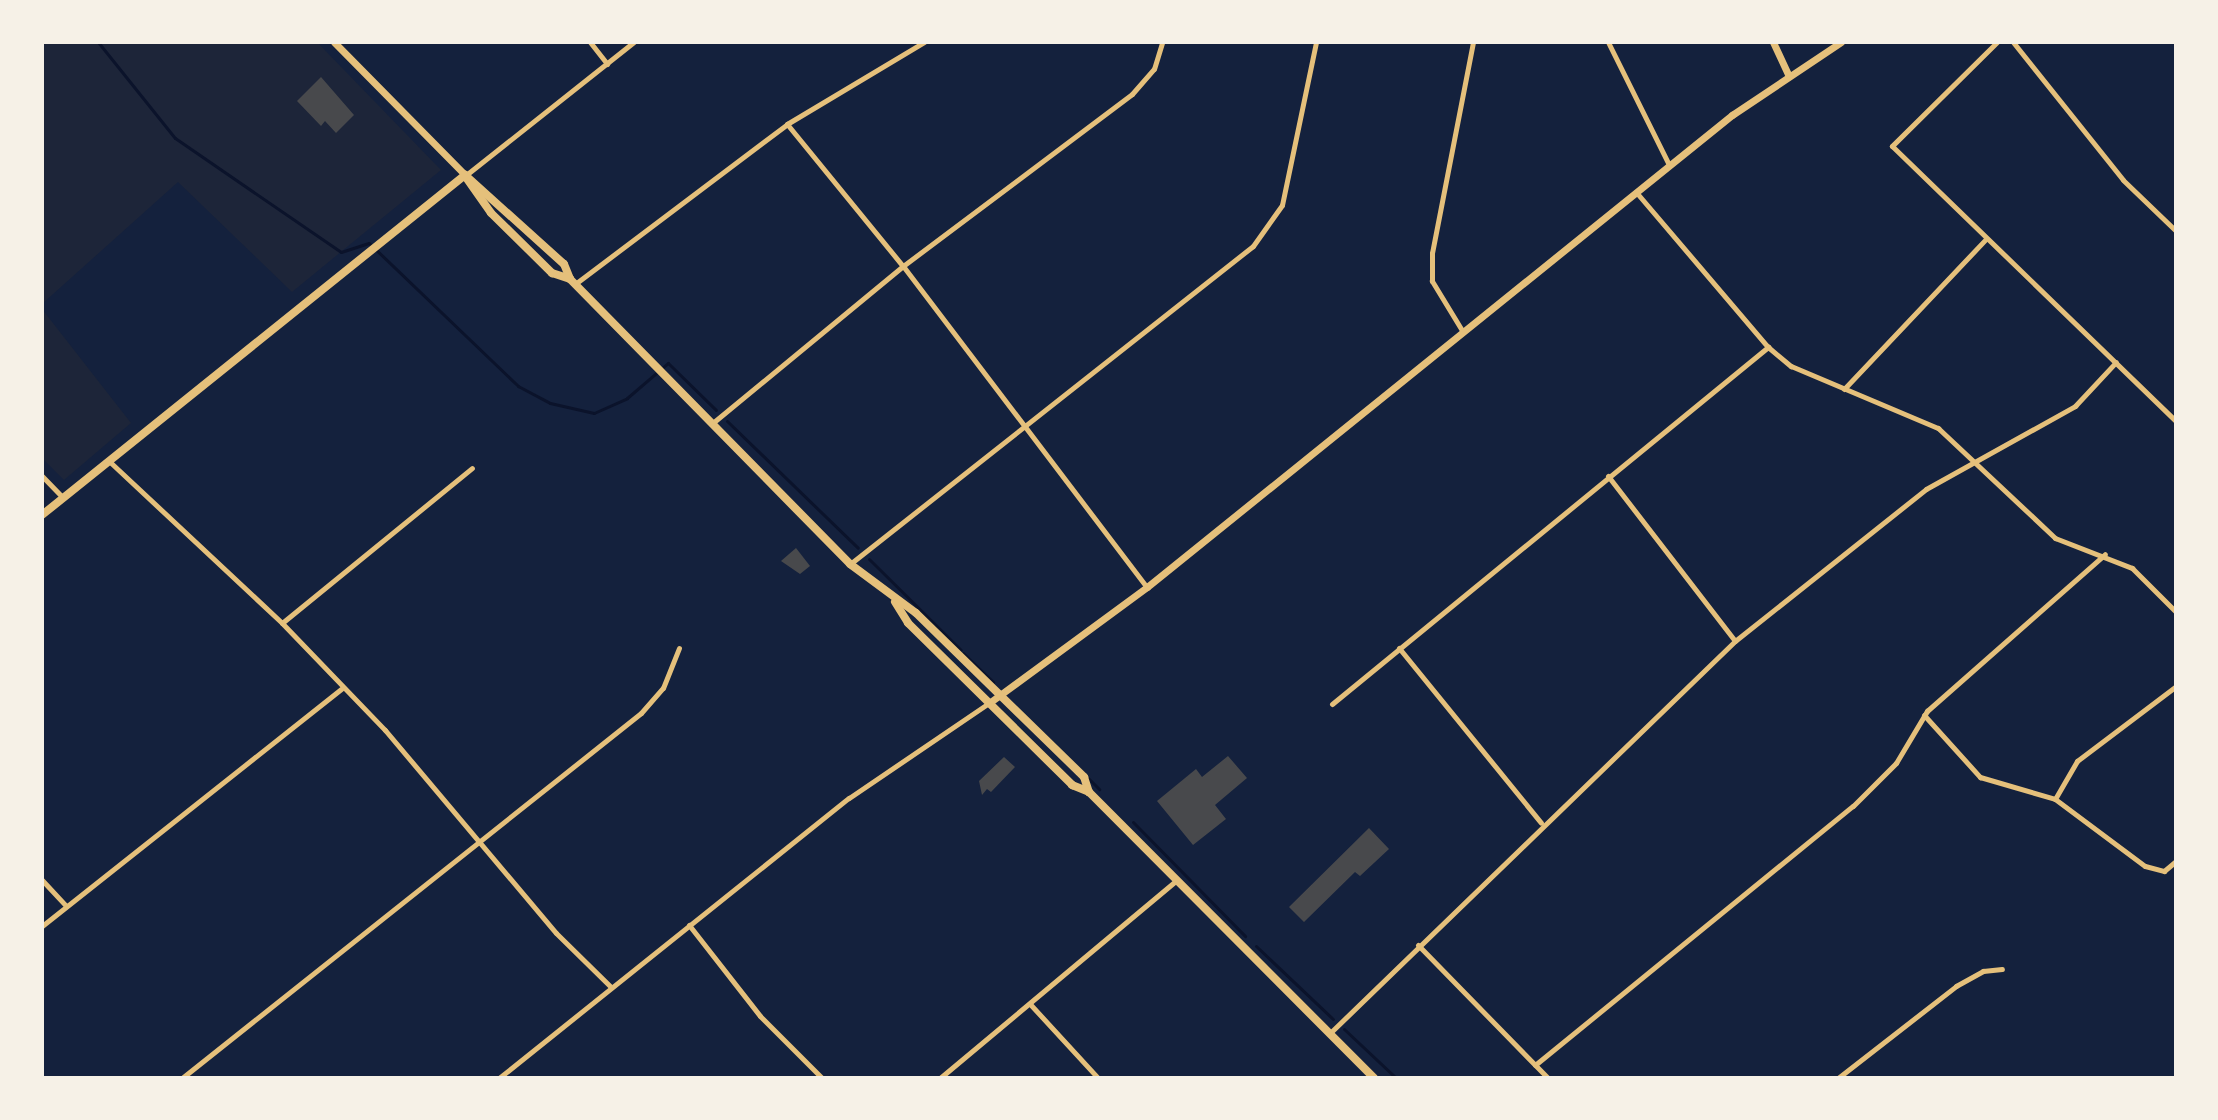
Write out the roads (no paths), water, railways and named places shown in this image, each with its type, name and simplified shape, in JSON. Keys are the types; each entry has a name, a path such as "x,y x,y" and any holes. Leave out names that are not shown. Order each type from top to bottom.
{"main road":[{"path":"465,175 485,207 552,273 573,281"},
{"path":"465,175 564,264 573,281 715,421 850,564 895,602 916,613 1084,777 1089,792"},
{"path":"42,515 465,175"},
{"path":"895,602 908,623 1072,785 1089,792 1374,1078"}],"street":[{"path":"334,42 465,175 634,42"},
{"path":"590,42 607,64"},
{"path":"573,281 787,124 924,42"},
{"path":"715,421 903,266 1132,94 1154,69 1162,42"},
{"path":"850,564 1253,246 1270,227 1282,205 1316,42"},
{"path":"1463,332 1432,281 1432,253 1473,42"},
{"path":"1608,42 1669,165"},
{"path":"1773,42 1789,76"},
{"path":"499,1078 849,798 989,703 1147,587 1669,165 1789,76 1841,42"},
{"path":"1997,42 1892,146 2176,421"},
{"path":"2013,42 2123,180 2176,231"},
{"path":"787,124 903,266 1147,587"},
{"path":"1636,192 1768,347 1791,366 1938,428 1970,462 2055,538 2105,554 2132,568 2176,612"},
{"path":"1844,389 1986,239"},
{"path":"1332,704 1768,347"},
{"path":"1330,1033 1541,823 1735,641 1870,530 1970,462 2075,406 2116,362"},
{"path":"110,462 282,623 341,689 385,730 479,842 611,987"},
{"path":"282,623 472,468"},
{"path":"42,476 63,499"},
{"path":"1608,476 1735,641"},
{"path":"1535,1065 1853,806 1896,763 1924,715 2105,554"},
{"path":"182,1078 641,713 663,688 679,648"},
{"path":"1399,648 1541,823"},
{"path":"2055,799 2077,761 2176,686"},
{"path":"42,926 341,689"},
{"path":"1924,715 1980,777 2055,799 2145,866 2164,871 2176,861"},
{"path":"42,880 66,906"},
{"path":"940,1078 1177,880"},
{"path":"689,925 760,1016 822,1078"},
{"path":"1418,945 1548,1078"},
{"path":"1838,1078 1956,986 1983,971 2002,969"},
{"path":"1030,1004 1098,1078"}],"waterway":[{"path":"98,42 175,138 341,252 369,243 518,386 550,403 594,413 627,398 668,363 716,410"},
{"path":"727,421 858,548"},
{"path":"869,559 961,650"},
{"path":"963,653 993,682"},
{"path":"1088,778 1099,789"},
{"path":"1133,822 1245,936"},
{"path":"1256,946 1333,1019"},
{"path":"1344,1029 1396,1078"}]}
